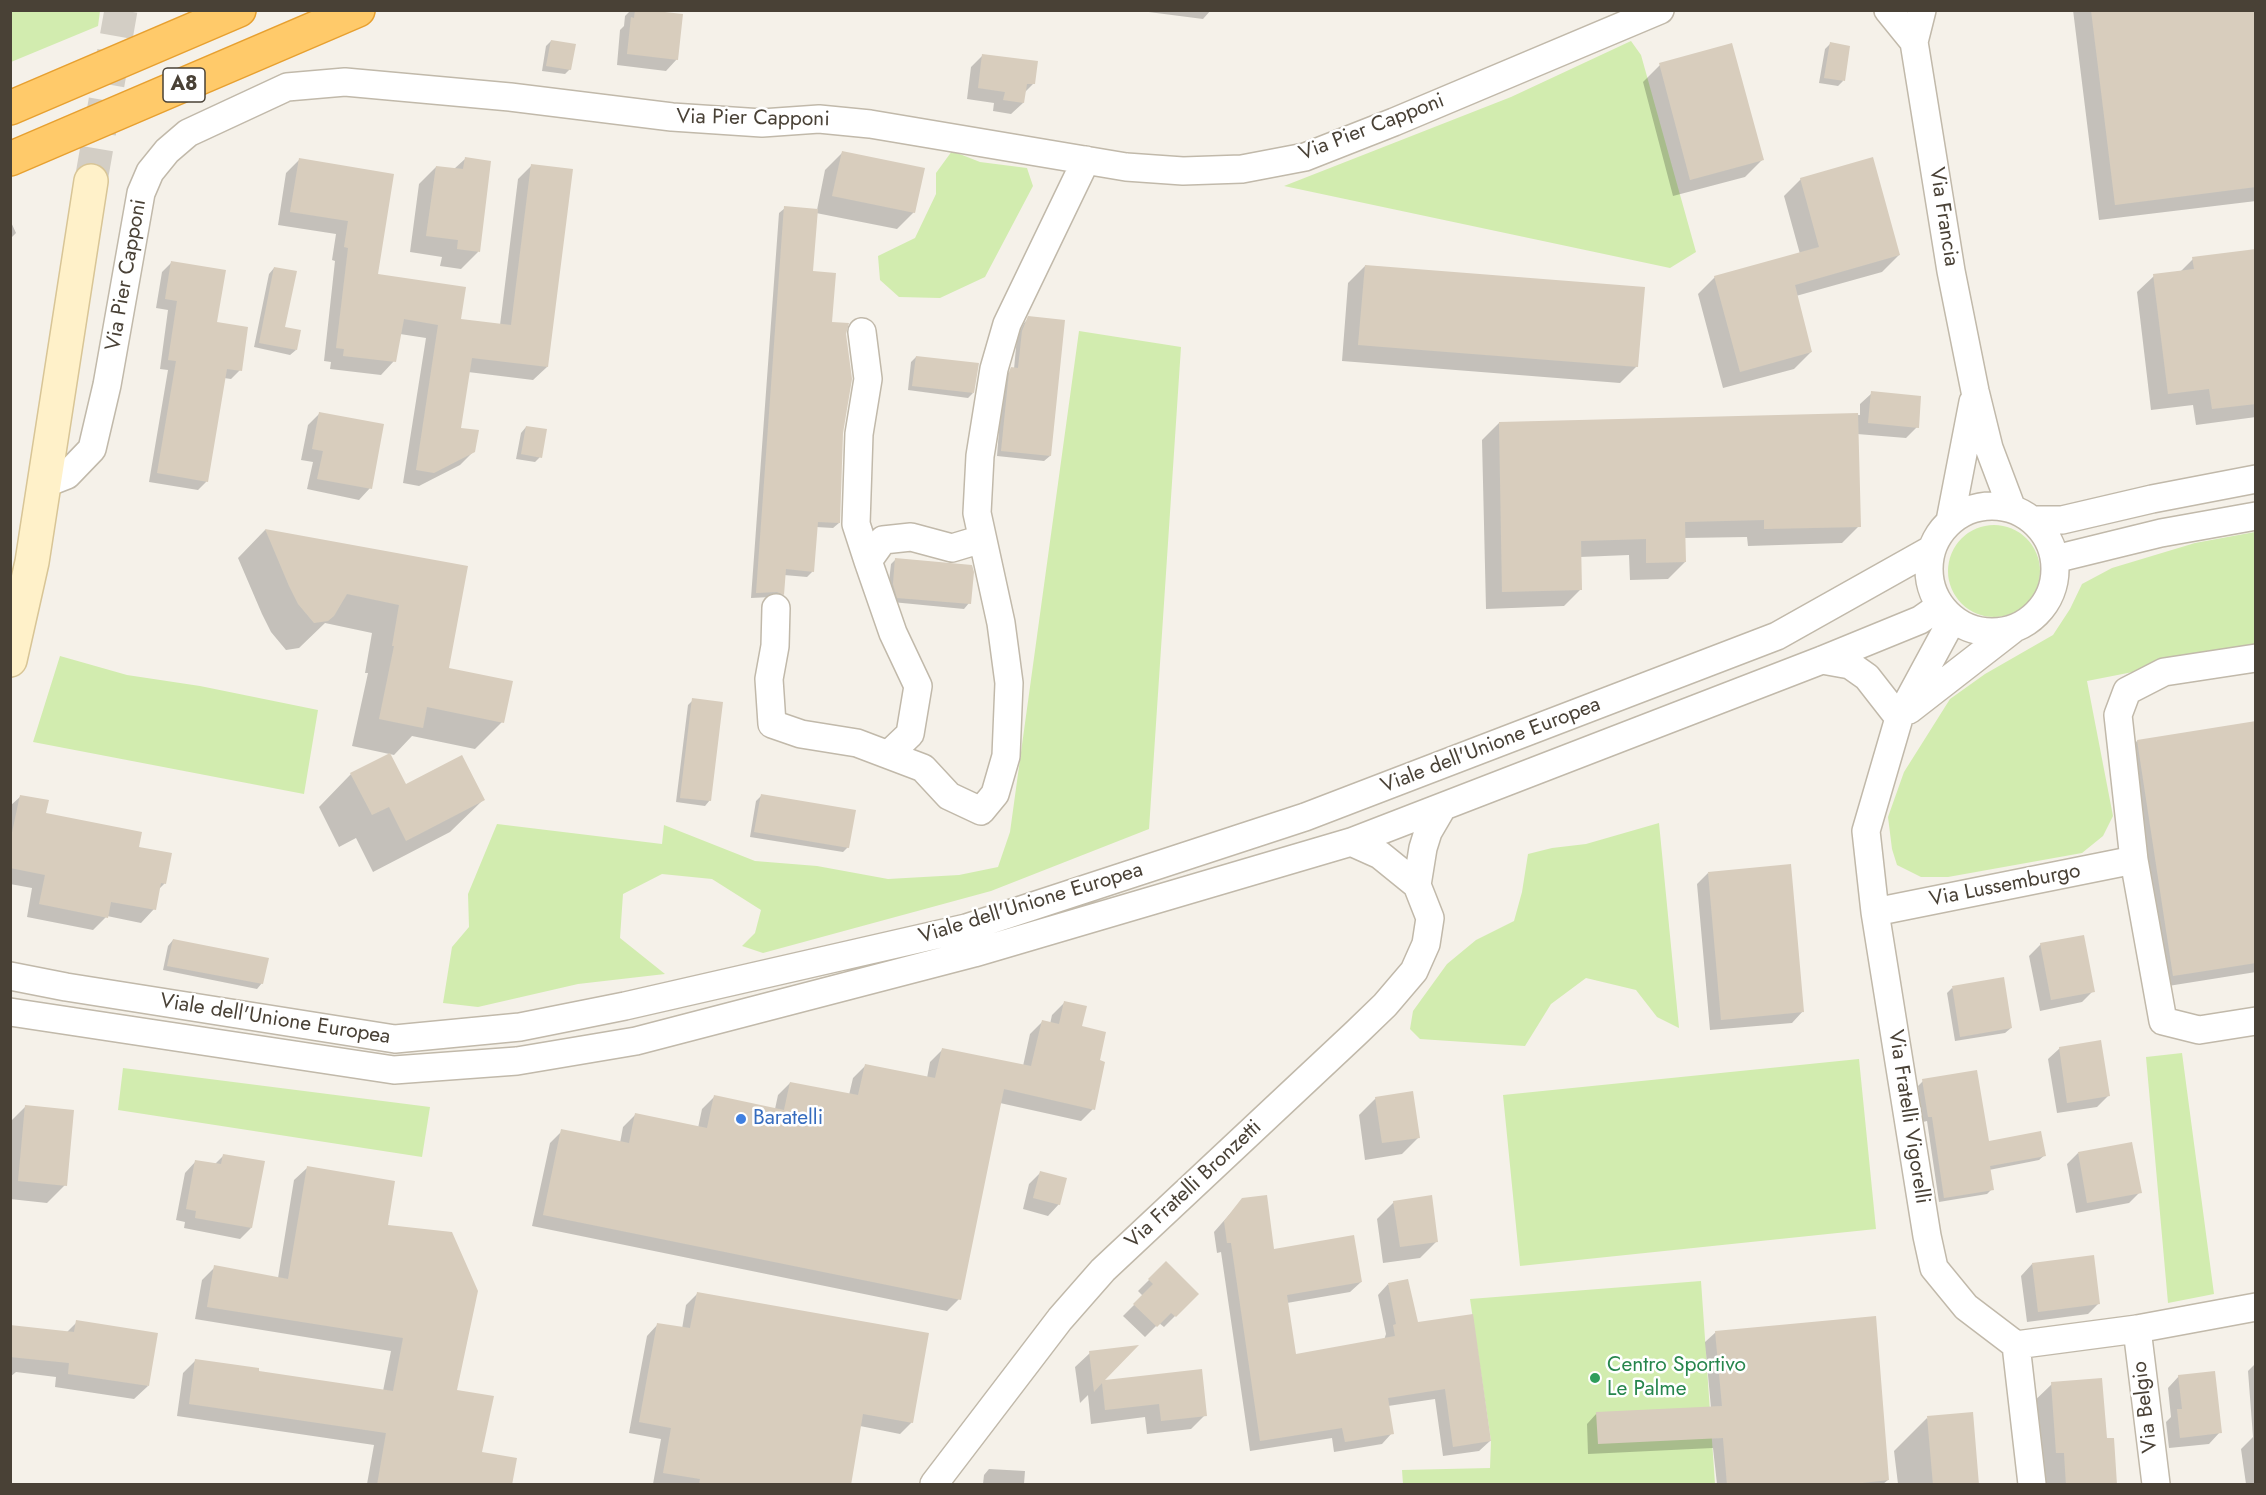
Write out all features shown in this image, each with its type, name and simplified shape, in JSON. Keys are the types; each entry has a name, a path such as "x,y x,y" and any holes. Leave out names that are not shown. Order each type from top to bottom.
{"highway":[{"name":"A8","path":"10,108 239,10"},
{"name":"A8","path":"10,159 358,10"}],"street":[{"name":"Via Pier Capponi","path":"44,484 67,475 92,449 107,385 141,193 150,172 167,151 188,133 287,87 345,82 517,98 672,117 762,123 829,120 870,124 1126,167 1183,171 1242,169 1305,157 1660,10"},
{"name":"Via Francia","path":"1888,10 1914,42"},
{"name":"Via Francia","path":"1922,10 1914,42 1951,271 1975,392 1989,448 2022,514"},
{"path":"776,608 775,646 769,679 772,724 801,734 857,743 923,768 949,796 981,811 995,794 1006,756 1010,684 1001,622 977,513 980,456 994,369 1007,324 1086,160"},
{"path":"10,660 26,593 92,181"},
{"path":"862,332 868,379 859,434 856,524 893,633 918,686 910,734 889,754"},
{"name":"Via Francia","path":"1950,521 1975,392"},
{"path":"1950,521 1969,510 1991,506 2022,514 2062,520 2152,499 2256,479"},
{"path":"1822,660 1850,665 1867,677 1899,718 2012,630 2031,619 2046,603 2054,582 2055,560 2047,537 2022,514"},
{"path":"2055,560 2161,533 2256,516"},
{"name":"Viale dell'Unione Europea","path":"10,1012 394,1070 517,1061 636,1041 974,953 1351,842 1920,620 1946,613 1931,588 1928,569 1932,549 1939,534 1950,521"},
{"path":"868,561 884,540 911,537 952,548 982,538"},
{"name":"Viale dell'Unione Europea","path":"10,976 395,1040 520,1027 625,1006 966,928 1305,817 1777,636 1932,549"},
{"path":"1946,613 1971,629 1991,633 2012,630"},
{"name":"Via Fratelli Vigorelli","path":"1946,613 1899,718 1866,831 1875,912 1934,1268 1966,1307 2016,1345"},
{"path":"2256,658 2164,672 2127,691 2118,715 2134,860 2163,1021 2199,1030 2256,1021"},
{"path":"1417,885 1428,832 1442,808"},
{"name":"Via Fratelli Bronzetti","path":"934,1485 1060,1319 1104,1270 1385,1005 1414,971 1426,944 1430,918 1417,885 1380,855 1351,842"},
{"name":"Via Lussemburgo","path":"1875,912 2134,860"},
{"path":"2032,1485 2016,1345 2137,1329 2256,1307"},
{"name":"Via Belgio","path":"2137,1329 2156,1485"}],"green space":[{"path":"11,10 100,11 98,26 11,62"},
{"path":"1631,41 1641,55 1696,252 1670,268 1284,186 1511,97"},
{"path":"952,151 980,162 1027,168 1033,186 985,277 940,298 899,297 880,280 878,256 915,238 936,194 936,173"},
{"path":"1079,331 1181,347 1149,829 991,891 763,953 742,946 755,933 761,910 712,879 662,874 623,894 620,938 665,974 578,984 478,1007 443,1003 452,947 469,927 468,894 497,824 662,844 664,825 755,861 817,866 888,879 959,875 998,867 1010,832"},
{"path":"1994,525 2012,528 2027,538 2037,553 2040,571 2037,589 2027,604 2012,614 1994,617 1976,614 1961,604 1951,589 1948,571 1951,553 1961,538 1976,528"},
{"path":"2255,532 2255,648 2087,681 2113,816 2103,836 2082,853 1948,877 1921,877 1897,865 1892,849 1888,817 1904,772 1950,699 1985,674 2053,635 2070,609 2082,584 2112,568 2195,543"},
{"path":"60,656 127,675 200,686 318,710 304,794 33,742"},
{"path":"1659,823 1679,1028 1657,1017 1636,990 1586,978 1551,1004 1525,1046 1420,1039 1410,1029 1413,1011 1447,964 1476,940 1514,921 1522,892 1528,854 1552,848 1586,844"},
{"path":"2182,1053 2214,1294 2168,1303 2146,1057"},
{"path":"1859,1059 1876,1229 1520,1266 1503,1095"},
{"path":"123,1068 430,1107 422,1157 118,1110"},
{"name":"Centro Sportivo Le Palme","path":"1701,1281 1715,1484 1403,1484 1402,1470 1490,1468 1491,1441 1470,1299"}],"building":[{"path":"635,10 666,10 665,12 683,14 678,60 627,54 631,17 634,18"},
{"path":"2091,10 2256,10 2256,187 2115,205"},
{"path":"551,40 576,44 571,70 546,66"},
{"path":"1830,42 1850,46 1845,81 1824,78"},
{"path":"1732,43 1764,160 1690,180 1659,63"},
{"path":"982,54 1038,61 1035,84 1027,84 1024,103 1003,100 1005,92 978,88"},
{"path":"842,151 925,168 915,213 832,196"},
{"path":"465,157 491,161 480,252 457,249 458,240 426,236 436,166 463,169"},
{"path":"1873,157 1900,255 1795,285 1812,352 1740,372 1714,276 1819,247 1800,178"},
{"path":"299,158 394,174 378,274 466,287 461,319 511,325 531,164 573,169 548,367 472,358 461,428 479,430 475,452 434,473 416,470 438,325 404,319 396,362 343,356 344,349 336,348 348,248 344,247 348,221 290,212"},
{"path":"784,206 818,209 813,271 836,273 832,322 849,323 846,334 852,379 843,433 840,523 818,522 814,572 786,569 784,595 777,592 756,593"},
{"path":"2256,249 2256,404 2212,409 2209,389 2168,394 2153,274 2194,269 2192,257"},
{"path":"171,261 226,270 217,322 248,327 242,371 227,369 208,482 157,473 176,361 168,360 177,301 165,299"},
{"path":"1365,265 1645,287 1638,367 1358,345"},
{"path":"274,267 297,271 285,327 301,330 297,350 259,343"},
{"path":"1028,316 1065,320 1051,456 1001,451 1009,372 1011,367 1018,368 1022,331"},
{"path":"916,356 979,363 974,393 912,386"},
{"path":"1871,391 1921,396 1919,428 1868,423"},
{"path":"319,412 384,424 372,489 317,479 323,451 312,449"},
{"path":"1858,413 1861,527 1764,529 1764,520 1685,522 1686,562 1646,563 1646,539 1581,541 1582,590 1502,592 1499,422"},
{"path":"526,426 547,429 542,458 521,454"},
{"path":"265,529 468,566 449,668 513,681 504,723 427,707 423,728 379,719 394,646 392,646 399,605 347,594 334,616 328,621 314,623 298,604"},
{"path":"895,558 972,565 974,572 971,604 897,598 893,584"},
{"path":"692,698 723,702 711,801 680,798"},
{"path":"2256,721 2256,963 2173,976 2137,740"},
{"path":"390,753 406,784 462,755 485,800 406,841 389,807 372,815 350,773"},
{"path":"761,794 856,810 849,848 754,832"},
{"path":"20,795 49,800 46,813 142,832 139,847 172,853 166,884 161,883 156,910 111,902 108,918 39,904 45,875 10,868 10,842"},
{"path":"1791,864 1804,1012 1721,1020 1708,872"},
{"path":"2084,935 2095,992 2051,1000 2040,943"},
{"path":"173,939 269,958 263,984 167,966"},
{"path":"2004,977 2012,1028 1960,1037 1952,986"},
{"path":"1064,1001 1087,1006 1082,1026 1106,1032 1100,1060 1105,1062 1095,1110 1004,1089 961,1300 543,1215 561,1129 629,1143 635,1113 707,1128 714,1095 784,1110 790,1082 858,1095 865,1064 935,1078 942,1048 1031,1066 1042,1020 1059,1024"},
{"path":"2101,1040 2110,1096 2067,1103 2059,1047"},
{"path":"1977,1070 1989,1141 2041,1131 2046,1156 1990,1166 1994,1190 1944,1198 1932,1117 1928,1117 1922,1079"},
{"path":"1413,1091 1420,1138 1382,1143 1375,1097"},
{"path":"25,1105 74,1110 67,1186 18,1181"},
{"path":"2132,1142 2142,1193 2087,1203 2078,1152"},
{"path":"223,1154 265,1161 252,1228 195,1218 196,1211 186,1209 195,1160 221,1164"},
{"path":"307,1166 395,1181 388,1225 452,1232 478,1291 457,1390 494,1396 482,1452 517,1458 512,1485 377,1485 386,1433 189,1404 195,1359 393,1391 403,1338 207,1307 214,1265 288,1279"},
{"path":"1040,1171 1067,1178 1060,1205 1033,1198"},
{"path":"1267,1195 1274,1249 1354,1235 1362,1282 1287,1295 1296,1354 1395,1336 1393,1325 1396,1324 1388,1283 1408,1279 1418,1322 1473,1314 1491,1441 1453,1447 1445,1389 1388,1398 1394,1434 1345,1442 1342,1428 1260,1441 1231,1243 1227,1243 1224,1221 1242,1198"},
{"path":"1432,1195 1438,1242 1400,1247 1393,1201"},
{"path":"2094,1255 2100,1304 2038,1312 2032,1263"},
{"path":"1166,1261 1199,1294 1176,1317 1171,1313 1157,1327 1133,1304 1153,1284 1148,1279"},
{"path":"697,1292 929,1333 913,1423 863,1414 851,1485 699,1485 700,1479 663,1473 671,1428 639,1422 657,1323 690,1328"},
{"path":"1876,1316 1889,1480 1844,1485 1727,1485 1723,1438 1598,1444 1596,1412 1722,1406 1715,1331"},
{"path":"76,1320 158,1333 149,1386 68,1374 69,1363 10,1357 10,1325 74,1332"},
{"path":"1139,1345 1105,1380 1202,1369 1207,1416 1161,1421 1159,1404 1105,1410 1102,1383 1094,1392 1089,1351"},
{"path":"2215,1371 2222,1433 2180,1438 2177,1409 2182,1409 2178,1375"},
{"path":"2102,1378 2107,1438 2114,1438 2117,1485 2066,1485 2064,1453 2056,1453 2051,1382"},
{"path":"1973,1412 1979,1485 1933,1485 1927,1416"}],"tunnel":[{"path":"91,181 121,10"}],"place":[{"name":"Baratelli","path":"741,1119"},
{"name":"Centro Sportivo Le Palme","path":"1595,1378"}]}
